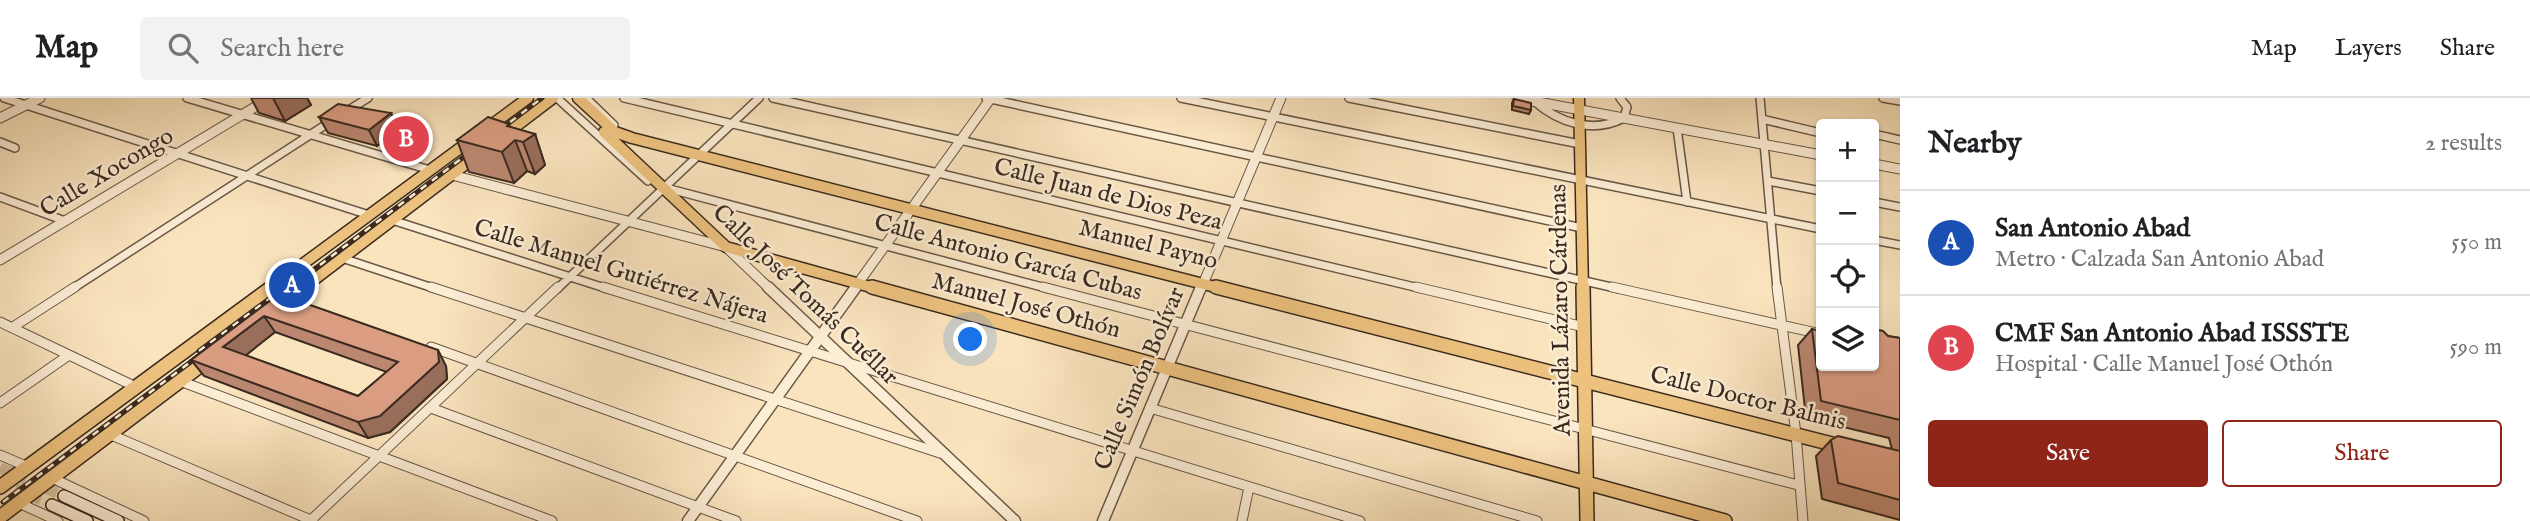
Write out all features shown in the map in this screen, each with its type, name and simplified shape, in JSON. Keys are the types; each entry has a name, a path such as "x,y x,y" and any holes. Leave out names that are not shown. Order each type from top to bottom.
{"main road":[{"path":"0,487 528,98"},
{"path":"495,142 555,98"},
{"name":"Calle José Tomás Cuéllar","path":"568,98 726,247"},
{"path":"578,98 618,134 699,155"},
{"name":"Avenida Lázaro Cárdenas","path":"1579,104 1587,521"},
{"path":"269,314 295,301 313,280 484,150"},
{"name":"Manuel Payno","path":"699,155 1585,382"},
{"name":"Manuel José Othón","path":"726,247 1587,483"},
{"path":"0,517 219,352"},
{"name":"Calle Doctor Balmis","path":"1585,382 1860,451"},
{"path":"1587,483 1725,521"},
{"path":"64,496 118,521"},
{"path":"52,505 87,521"}],"street":[{"path":"4,98 369,215"},
{"path":"0,118 40,98"},
{"path":"187,98 430,170"},
{"name":"Calle Xocongo","path":"1,258 270,98"},
{"path":"12,327 368,98"},
{"name":"Calle Antonio García Cubas","path":"555,98 654,186 1798,485"},
{"path":"586,98 621,130 672,148"},
{"name":"Calle Juan de Dios Peza","path":"624,98 1584,327"},
{"path":"109,434 311,521 759,98"},
{"path":"773,98 1816,333"},
{"path":"688,521 989,98 1582,228"},
{"path":"1181,98 1816,228"},
{"name":"Calle Simón Bolívar","path":"1102,521 1281,98"},
{"path":"1349,98 1580,144"},
{"path":"1517,98 1579,104 1624,118 1816,154"},
{"path":"1533,100 1552,115 1580,124 1610,125 1624,118 1627,107 1620,98"},
{"path":"1760,98 1770,219 1796,434 1803,521"},
{"path":"1883,98 1900,101"},
{"path":"1762,119 1816,132"},
{"path":"1677,128 1688,202"},
{"path":"1879,135 1900,140"},
{"path":"0,142 15,148"},
{"path":"1879,165 1900,169"},
{"name":"Manuel José Othón","path":"453,175 726,247"},
{"path":"1768,181 1816,190"},
{"path":"0,197 65,221"},
{"path":"1879,203 1900,207"},
{"name":"Calle Manuel Gutiérrez Nájera","path":"393,220 1360,521"},
{"path":"1879,241 1900,245"},
{"name":"Calle José Tomás Cuéllar","path":"726,247 940,453 1015,521"},
{"path":"342,258 940,453"},
{"path":"0,322 136,387"},
{"path":"415,342 917,521"},
{"path":"0,403 69,355"},
{"path":"180,381 552,521"},
{"path":"431,408 736,521"},
{"path":"1150,408 1537,521"},
{"path":"0,454 28,467"},
{"path":"52,478 144,521"},
{"path":"1242,521 1249,487"},
{"path":"19,503 58,521"}],"building":[{"path":"1514,99 1531,103 1531,110 1513,106"},
{"path":"338,104 391,113 369,130 319,117"},
{"path":"488,117 535,134 523,142 515,140 502,152 457,140"},
{"path":"279,294 438,350 439,362 380,416 358,422 191,360","holes":["264,316 398,362 358,396 223,347"]},
{"path":"1812,329 1816,330 1816,361"},
{"path":"1879,330 1888,336 1900,338 1900,420 1821,401 1817,371 1879,371"},
{"path":"1838,436 1900,451 1900,500 1838,483 1831,440"}],"tunnel":[{"path":"0,468 64,496"},
{"path":"0,481 52,505"}],"railway":[{"path":"264,307 542,98"},
{"path":"199,351 269,299"},
{"path":"3,502 208,349"}],"place":[{"name":"CMF San Antonio Abad ISSSTE","path":"406,139"},
{"name":"San Antonio Abad","path":"292,285"}]}
